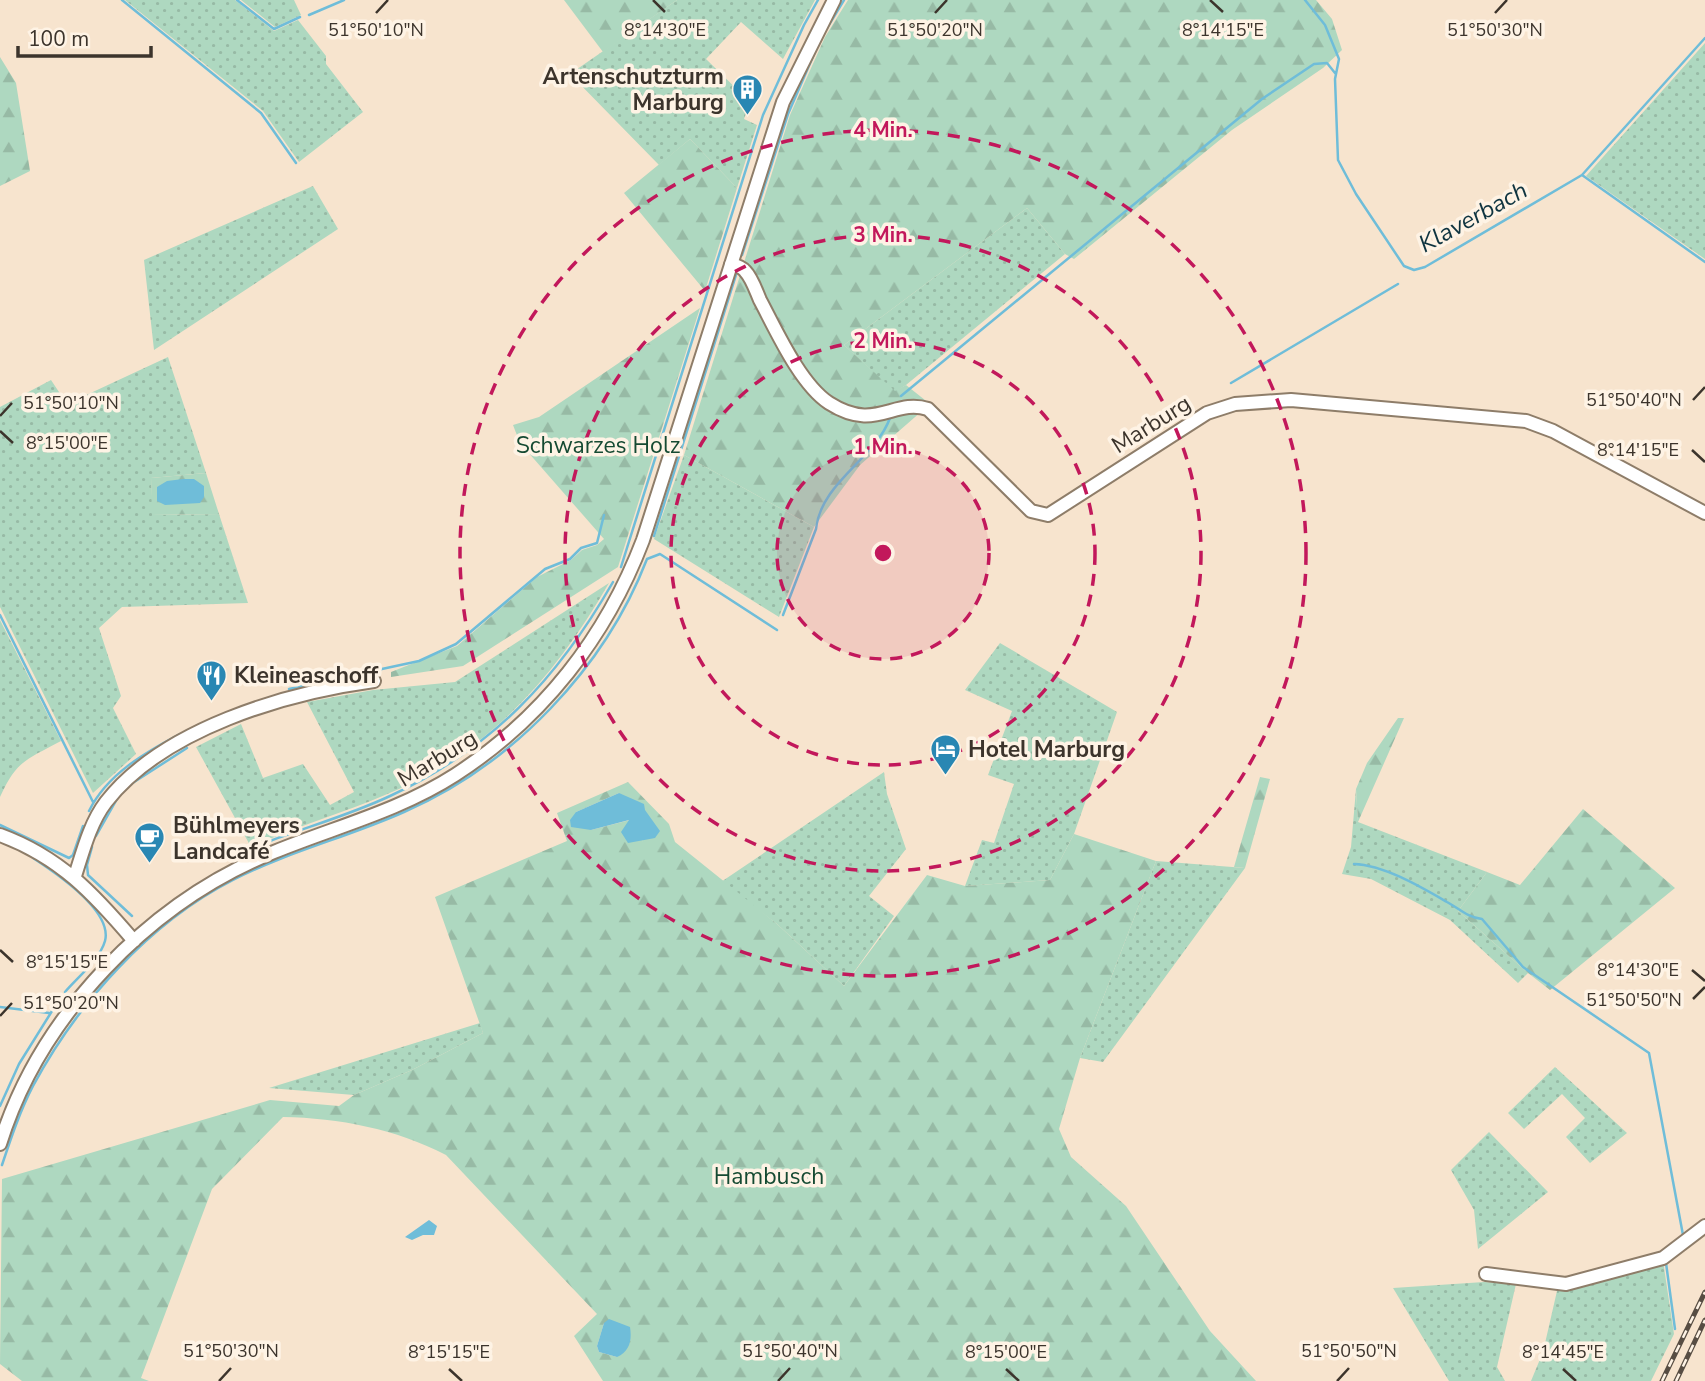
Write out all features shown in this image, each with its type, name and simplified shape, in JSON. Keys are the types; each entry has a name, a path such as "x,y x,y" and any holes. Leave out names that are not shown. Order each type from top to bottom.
{"street":[{"name":"Marburg","path":"0,1144 16,1104 44,1049 99,978 134,941 181,902 225,874 274,852 396,807 454,776 493,748 533,713 566,677 601,629 629,577 783,102 834,0"},
{"name":"Marburg","path":"731,264 745,270 780,338 809,382 827,402 850,414 873,417 916,405 928,409 1031,511 1040,514 1048,515 1207,413 1235,404 1291,400 1526,421 1553,431 1705,513"},
{"path":"75,876 91,829 104,805 146,764 224,721 284,699 374,681"},
{"path":"0,835 21,843 75,876 134,941"},
{"path":"1486,1275 1566,1284 1663,1258 1705,1226"}],"green space":[{"path":"125,0 235,0 274,31 298,20 326,56 326,64 363,112 299,162 263,111"},
{"path":"241,0 294,0 301,15 275,27"},
{"path":"564,0 677,0 603,52"},
{"path":"677,0 815,0 783,59 741,22 706,59 750,102 744,119 757,125 737,188 690,139 659,165 570,74"},
{"name":"Schwarzes Holz","path":"848,0 1316,0 1332,19 1342,50 1323,68 1232,130 1074,259 1065,254 1027,208 844,345 895,391 906,385 930,404 860,465 814,527 684,455 790,115 825,37"},
{"path":"1705,43 1705,259 1586,176"},
{"path":"0,57 16,83 30,171 0,186"},
{"path":"690,139 737,188 705,291 624,193"},
{"path":"313,186 338,229 154,350 144,260"},
{"path":"1027,208 1065,254 906,385 895,392 844,345"},
{"name":"Schwarzes Holz","path":"700,308 618,567 463,666 391,677 391,672 457,646 537,577 604,539 520,443 513,425 539,417"},
{"path":"168,357 206,473 151,478 153,515 219,514 248,603 122,607 99,628 121,696 113,708 136,754 93,793 0,607 0,407 51,380 67,404"},
{"path":"684,455 814,527 779,617 654,539"},
{"path":"206,473 219,514 152,515 151,478"},
{"path":"609,583 566,650 542,680 487,734 456,757 422,778 385,795 251,847 196,747 241,724 263,778 303,764 330,805 354,792 307,702 373,690 455,682"},
{"path":"0,620 61,741 24,762 12,775 0,797"},
{"path":"1000,643 1117,712 1074,834 1050,880 965,886 982,840 994,843 1014,784 988,775 1012,711 965,690"},
{"path":"1398,718 1404,718 1358,822 1356,789 1367,763"},
{"path":"884,772 887,794 906,849 869,896 894,916 844,986 777,924 721,882"},
{"path":"1260,777 1270,779 1245,868 1234,867"},
{"name":"Hambusch","path":"628,782 669,824 675,842 777,924 844,986 927,875 965,886 1050,880 1074,834 1156,861 1080,1058 1059,1129 1071,1157 1126,1206 1210,1331 1256,1381 603,1381 574,1336 597,1314 446,1155 407,1138 367,1127 283,1117 212,1189 141,1378 149,1381 22,1381 0,1364 2,1179 270,1100 339,1106 354,1095 412,1070 483,1033 435,897 567,841 557,813","holes":["619,793 643,842 630,820 591,830 576,812","604,1323 617,1357 599,1352 597,1346"]},
{"path":"1356,789 1358,822 1487,872 1458,911 1528,973 1518,983 1450,920 1371,879 1342,874 1351,847"},
{"path":"1583,809 1675,888 1550,990 1458,911 1487,872 1520,885"},
{"path":"1156,861 1245,868 1103,1062 1080,1058"},
{"path":"480,1023 483,1033 412,1070 354,1095 269,1088"},
{"path":"1555,1067 1627,1133 1590,1163 1566,1137 1585,1118 1562,1094 1524,1129 1508,1113"},
{"path":"1489,1132 1548,1192 1478,1249 1474,1210 1451,1170"},
{"path":"1663,1261 1674,1334 1651,1381 1531,1381 1543,1352 1557,1291"},
{"path":"1484,1282 1516,1284 1497,1367 1505,1381 1449,1381 1393,1288"}],"water":[{"path":"194,479 204,486 204,497 200,503 165,505 157,501 157,487 167,481"},
{"path":"619,793 644,804 645,810 660,831 655,838 628,843 621,832 629,820 591,830 571,827 570,820 576,812"},
{"path":"429,1220 437,1226 434,1235 423,1235 412,1240 405,1237"},
{"path":"609,1319 630,1327 629,1345 625,1352 617,1357 599,1352 597,1346 604,1323"}],"waterway":[{"path":"122,0 261,113 296,163"},
{"path":"237,0 274,29 300,17"},
{"path":"309,15 344,0"},
{"path":"621,567 763,115 818,0"},
{"path":"824,33 844,0"},
{"name":"Klaverbach","path":"1305,0 1325,25 1339,59 1335,79 1338,160 1356,194 1404,266 1414,270 1425,267 1582,175 1705,38"},
{"path":"742,255 788,114 818,45"},
{"path":"901,396 1262,99 1314,64 1327,63 1335,73"},
{"path":"1582,175 1705,262"},
{"path":"654,536 736,275"},
{"path":"1231,383 1398,284"},
{"path":"783,615 820,512 838,484 883,433 890,418"},
{"path":"289,689 419,661 456,644 545,569 570,559 581,548 597,543 604,515"},
{"path":"2,1165 24,1105 51,1055 93,996 144,942 202,898 233,880 275,861 404,812 444,792 482,768 550,709 580,675 629,599 647,559 660,554 777,630"},
{"path":"270,841 390,796 427,777 491,733 545,680 592,617 613,582"},
{"path":"0,615 93,802"},
{"path":"89,811 106,786 128,765 180,734"},
{"path":"131,784 187,748"},
{"path":"96,836 117,799"},
{"path":"0,825 69,858 73,855 83,826"},
{"path":"92,847 87,865 88,875 132,916"},
{"path":"33,858 80,893 100,917 105,929 105,941 98,955 65,992"},
{"path":"1354,864 1378,868 1402,878 1468,915 1482,919 1523,967 1649,1053 1683,1235"},
{"path":"0,1106 19,1064 57,1003"},
{"path":"0,1007 49,1013"},
{"path":"1666,1263 1675,1329"}],"railway":[{"path":"1662,1381 1705,1292"},
{"path":"1676,1381 1705,1320"}],"place":[{"name":"Artenschutzturm Marburg","path":"747,116"},
{"name":"Kleineaschoff","path":"211,702"},
{"name":"Hotel Marburg","path":"945,776"},
{"name":"Bühlmeyers Landcafé","path":"150,865"}]}
